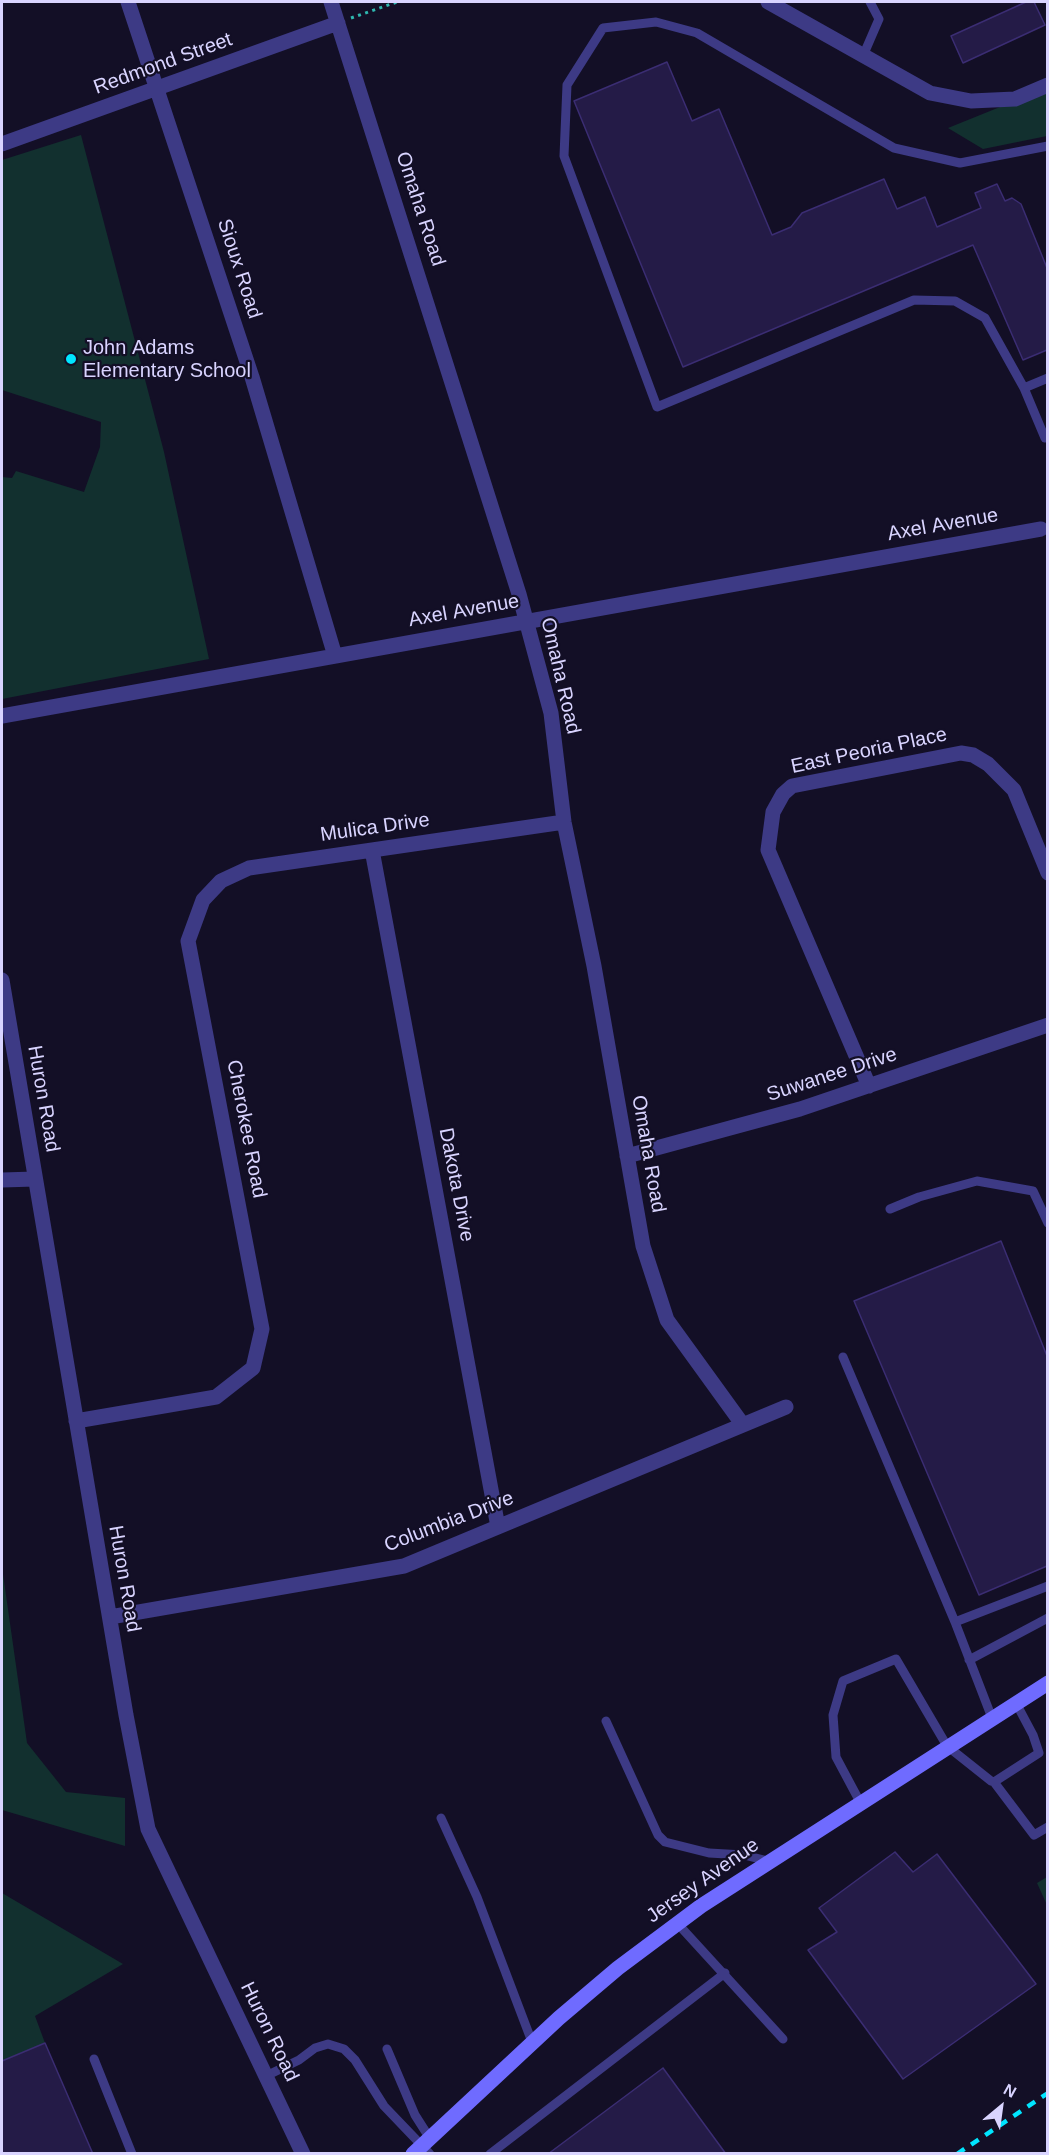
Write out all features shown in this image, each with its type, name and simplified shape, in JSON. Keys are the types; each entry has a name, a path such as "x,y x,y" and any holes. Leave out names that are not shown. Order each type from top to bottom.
{"main road":[{"name":"Jersey Avenue","path":"423,2147 532,2042 618,1968 677,1923 768,1861 1047,1683"}],"street":[{"name":"Sioux Road","path":"128,2 252,377 334,656"},
{"name":"Omaha Road","path":"331,2 526,621 551,713 564,822 594,966 643,1246 667,1320 742,1425"},
{"path":"768,2 930,93 971,101 1015,99 1047,86"},
{"name":"Redmond Street","path":"2,144 338,23"},
{"name":"Axel Avenue","path":"2,716 1041,528"},
{"name":"East Peoria Place","path":"869,1086 768,850 773,812 783,794 792,786 961,753 973,755 988,764 1014,790 1047,873"},
{"name":"Mulica Drive","path":"203,900 221,881 249,868 564,822"},
{"name":"Dakota Drive","path":"372,850 498,1527"},
{"name":"Cherokee Road","path":"76,1421 216,1397 253,1368 262,1329 188,941 203,900"},
{"name":"Huron Road","path":"2,980 76,1421 148,1829 196,1933 268,2075 303,2154"},
{"name":"Suwanee Drive","path":"627,1156 801,1109 1047,1024"},
{"path":"2,1180 35,1179"},
{"name":"Columbia Drive","path":"110,1617 404,1566 786,1407"}],"lane":[{"path":"863,56 879,19 870,2"},
{"path":"1047,146 960,164 894,148 697,33 656,22 603,28 567,85 564,156 657,407 914,300 955,301 985,318 1024,388 1045,438 1047,437"},
{"path":"1024,388 1047,378"},
{"path":"890,1209 919,1197 977,1181 1034,1191 1047,1223"},
{"path":"843,1357 955,1623 992,1718"},
{"path":"955,1623 1047,1586"},
{"path":"969,1660 1047,1618"},
{"path":"860,1802 836,1757 833,1715 843,1681 896,1659 947,1746 987,1779 994,1782 1034,1835 1047,1827"},
{"path":"994,1782 1043,1756 1016,1703"},
{"path":"606,1721 657,1835 665,1842 709,1853 744,1855 768,1861"},
{"path":"441,1818 477,1897 532,2042"},
{"path":"677,1923 725,1973 783,2040"},
{"path":"490,2154 725,1973"},
{"path":"268,2075 299,2060 315,2048 328,2044 344,2049 355,2060 384,2106 423,2147"},
{"path":"387,2049 415,2115 423,2147"},
{"path":"94,2059 132,2154"}],"path":[{"path":"338,23 397,2"}],"green space":[{"path":"1047,88 1047,136 983,149 948,128"},
{"name":"John Adams Elementary School","path":"81,135 164,452 209,659 2,699 2,477 12,478 16,471 84,492 100,447 101,422 2,390 2,160"},
{"path":"2,1567 27,1743 66,1792 125,1798 125,1846 2,1810"},
{"path":"1047,1877 1047,1905 1037,1883"},
{"path":"2,1893 123,1964 35,2016 45,2043 2,2061"}],"building":[{"path":"1026,2 1034,2 1045,25 963,63 951,36"},
{"path":"667,62 692,121 719,109 772,235 791,227 802,213 884,179 897,209 925,197 937,227 981,208 975,193 997,184 1005,201 1012,198 1021,204 1047,268 1047,350 1023,360 973,245 683,367 574,101"},
{"path":"1001,1241 1047,1356 1047,1566 979,1595 854,1301"},
{"path":"895,1852 913,1872 937,1854 1036,1984 903,2079 808,1950 837,1932 819,1908"},
{"path":"45,2043 93,2154 2,2154 2,2061"},
{"path":"663,2068 726,2154 548,2154"}],"railway":[{"path":"957,2154 1048,2093"}],"place":[{"name":"John Adams Elementary School","path":"71,359"}]}
